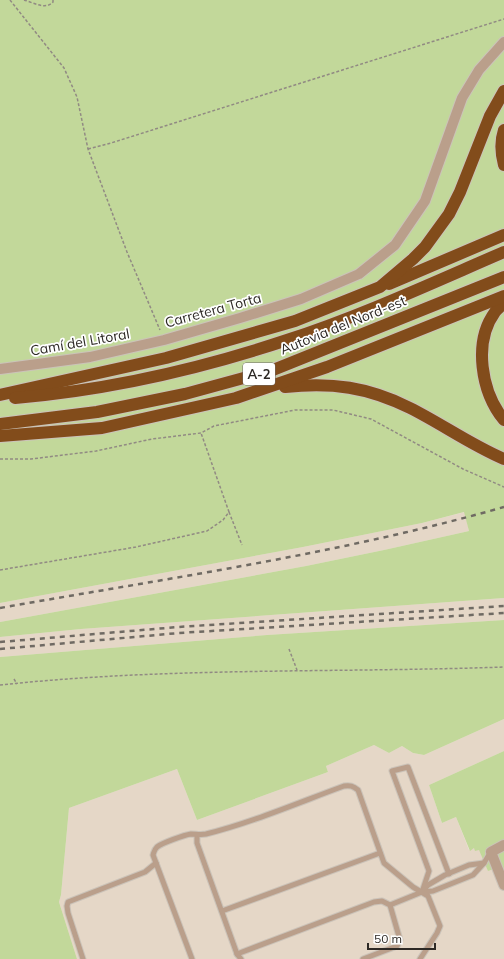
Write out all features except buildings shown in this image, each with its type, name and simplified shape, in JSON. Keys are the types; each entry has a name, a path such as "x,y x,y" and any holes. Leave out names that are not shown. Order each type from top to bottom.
{"highway":[{"path":"380,288 425,247 449,214 460,192 490,116 504,91"},
{"path":"504,130 502,136 501,155 504,165"},
{"path":"0,395 166,358 295,321 380,288 504,235"},
{"name":"Autovia del Nord-est","path":"0,399 55,394 100,387 146,378 244,354 289,340 356,315 504,252"},
{"name":"Autovia del Nord-est","path":"0,424 97,412 184,394 273,370 504,277"},
{"path":"0,436 102,428 236,398 327,367 504,296"},
{"path":"504,303 495,312 487,328 482,345 482,365 485,382 491,398 504,420"},
{"path":"266,389 312,384 346,386 374,394 412,408 475,445 504,459"}],"street":[{"name":"Carretera Torta","path":"164,340 301,299 359,274 395,245 425,201 462,98 479,70 504,42"},
{"name":"Camí del Litoral","path":"0,369 90,357 164,340"},
{"path":"504,845 491,852 504,885"}],"lane":[{"path":"422,892 429,871 392,771 408,767 449,874"},
{"path":"192,959 153,856 156,848 189,834 198,835 245,822 349,785 358,790 384,863 413,887 428,896 440,926 421,958"},
{"path":"198,835 197,843 237,954 241,959"},
{"path":"390,906 422,892 434,892 473,875 484,863 491,852"},
{"path":"222,911 380,853"},
{"path":"83,959 68,913 68,902 145,872 156,863"},
{"path":"422,892 428,885 449,874 469,865 484,863"},
{"path":"237,954 374,902 382,901 390,906 399,936 399,943 397,946 363,959"}],"path":[{"name":"Carretera Torta","path":"10,0 64,68 77,97 88,149 127,252 164,340"},
{"path":"24,0 46,7 50,6 53,0"},
{"path":"88,149 118,141 504,19"},
{"path":"0,459 31,459 96,451 152,439 201,433 214,426 295,410 333,410 371,419 463,469 504,487"},
{"path":"201,433 242,545"},
{"path":"0,570 136,546 207,531 223,520 229,512"},
{"path":"289,649 298,671"},
{"path":"0,686 108,677 298,671 434,670 504,667"},
{"path":"14,678 17,684"}],"shaded area":[{"path":"465,512 469,531 306,566 0,622 0,603 303,547 422,523"},
{"path":"504,598 504,620 267,635 0,657 0,637 81,629"},
{"path":"504,719 504,751 429,785 442,823 456,817 469,850 474,848 479,849 496,867 504,888 504,959 77,959 59,902 61,895 69,808 177,769 197,820 328,772 326,766 374,745 389,753 402,746 413,753 424,755"}],"green space":[{"path":"0,0 504,0 504,598 81,629 0,637 0,622 306,566 469,531 464,512 422,523 303,547 0,603"},
{"path":"504,620 504,719 424,755 413,753 402,746 389,753 374,745 326,766 328,772 197,820 177,769 69,808 61,895 59,902 77,959 0,959 0,657 267,635"},
{"path":"504,751 504,888 496,868 488,871 479,850 475,851 474,848 470,851 456,817 442,823 429,785"}],"railway":[{"path":"0,608 317,552 442,524 504,507"},
{"path":"0,642 178,627 504,606"},
{"path":"0,649 179,633 504,613"}]}
